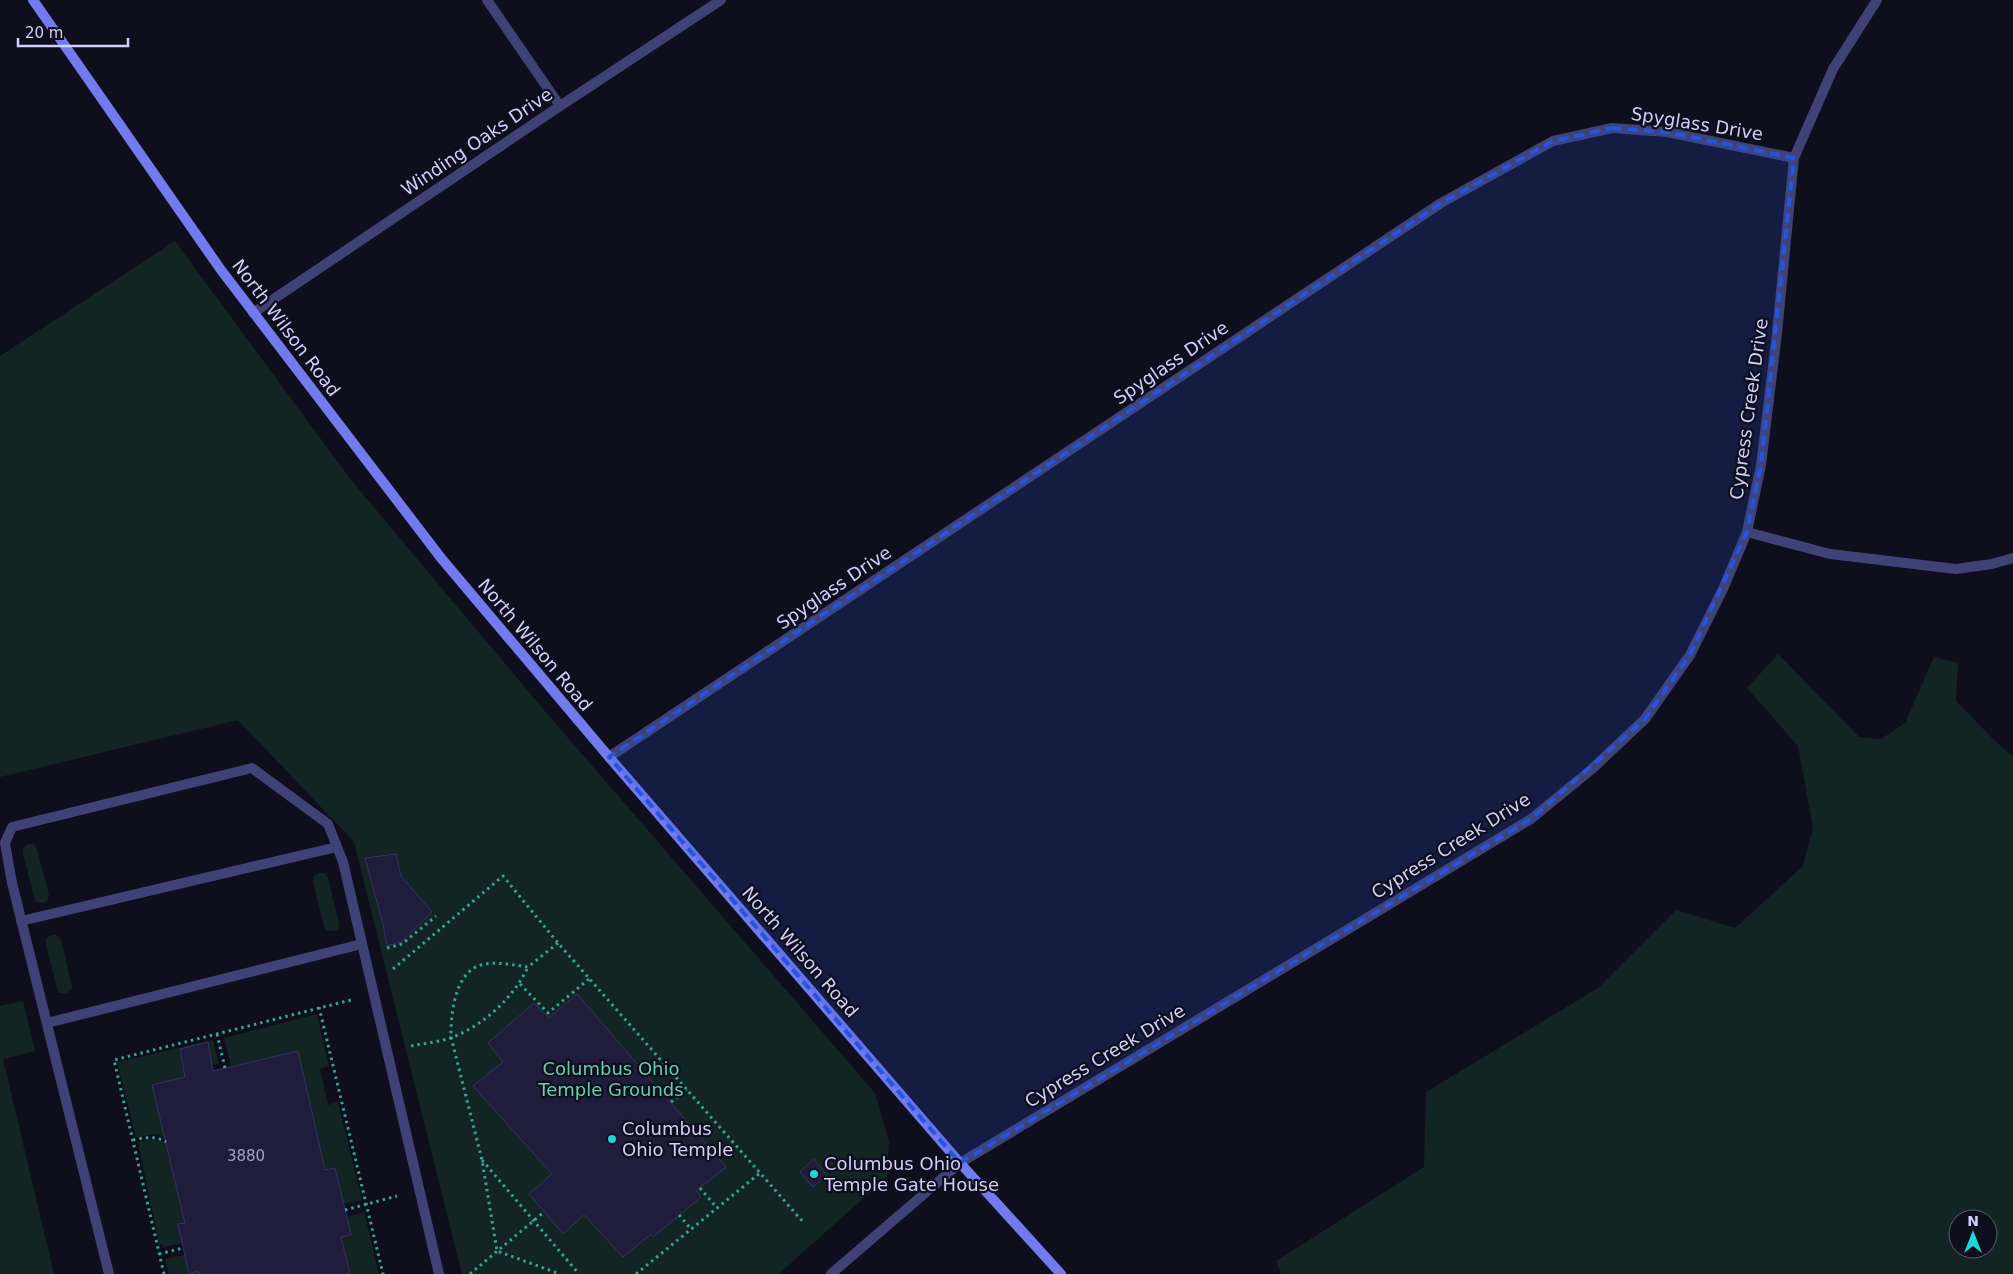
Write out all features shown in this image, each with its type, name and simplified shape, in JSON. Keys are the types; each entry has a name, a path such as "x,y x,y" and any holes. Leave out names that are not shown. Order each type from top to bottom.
{"main road":[{"name":"North Wilson Road","path":"33,0 253,313 441,558 609,757 960,1163 1061,1274"}],"street":[{"path":"487,0 560,106"},
{"name":"Winding Oaks Drive","path":"253,313 721,0"},
{"name":"Cypress Creek Drive","path":"831,1274 960,1163 1531,819 1592,769 1645,719 1690,655 1724,590 1747,532 1762,465 1794,158 1833,69 1877,0"},
{"name":"Spyglass Drive","path":"609,757 1441,203 1553,141 1612,128 1667,132 1794,158"},
{"path":"1747,532 1830,554 1956,569 1992,564 2013,558"},
{"path":"109,1274 21,921 4,843 12,827 252,768 328,824 343,862 439,1274"},
{"path":"21,921 337,847"},
{"path":"47,1023 362,944"}],"path":[{"path":"392,971 503,876 589,979 804,1223"},
{"path":"386,948 402,944 416,930 436,916"},
{"path":"410,1046 451,1037 466,1031 510,996 520,984 528,967 558,943"},
{"path":"497,1251 482,1160 451,1037 451,1020 454,997 464,977 480,965 496,964 528,967"},
{"path":"520,984 548,1013 589,979"},
{"path":"164,1274 114,1060 319,1007 374,996"},
{"path":"319,1007 383,1274"},
{"path":"217,1034 224,1068"},
{"path":"671,1102 687,1090"},
{"path":"133,1140 148,1137 162,1139 166,1142"},
{"path":"482,1160 579,1274"},
{"path":"636,1274 760,1173"},
{"path":"700,1188 717,1208"},
{"path":"345,1210 399,1196"},
{"path":"470,1274 544,1212"},
{"path":"679,1215 691,1229"},
{"path":"159,1254 183,1248"},
{"path":"497,1251 560,1274"}],"highlighted area":[{"path":"1612,128 1667,132 1794,158 1761,465 1747,532 1690,655 1645,719 1531,819 960,1163 609,757 1441,203 1553,141"}],"green space":[{"name":"Columbus Ohio Temple Grounds","path":"175,241 351,480 544,710 875,1093 889,1142 887,1177 779,1274 462,1274 354,842 238,720 0,777 0,356"},
{"path":"1778,654 1859,737 1881,739 1905,723 1934,657 1958,663 1956,701 2013,757 2013,1274 1281,1274 1276,1261 1424,1167 1426,1092 1598,988 1676,910 1735,928 1803,866 1813,827 1798,746 1747,688"},
{"path":"28,844 34,844 37,849 49,895 47,901 43,903 36,902 34,897 23,853 23,848"},
{"path":"324,873 328,878 339,924 338,930 327,931 324,926 313,882 314,876"},
{"path":"57,935 61,940 72,987 65,993 59,993 57,988 46,944 46,938"},
{"path":"23,1001 35,1051 3,1059 54,1274 0,1274 0,1006"},
{"path":"317,1014 329,1066 320,1069 328,1105 338,1102 362,1200 343,1204 335,1168 325,1170 298,1051 231,1066 224,1038"},
{"path":"213,1040 219,1064 212,1065 207,1042 180,1049 186,1077 152,1085 165,1138 159,1134 136,1137 117,1062"},
{"path":"149,1139 161,1140 166,1144 185,1223 178,1225 182,1243 163,1247 162,1244 159,1245 138,1142"},
{"path":"364,1212 379,1274 350,1274 341,1237 351,1235 347,1217"},
{"path":"185,1255 189,1274 169,1274 165,1259"}],"building":[{"path":"396,854 401,876 432,912 402,941 387,946 365,858"},
{"name":"Columbus Ohio Temple","path":"577,994 726,1167 696,1191 701,1197 653,1237 651,1234 623,1257 584,1215 563,1234 529,1194 552,1174 473,1086 503,1062 488,1043 534,1003 549,1018"},
{"path":"208,1042 213,1071 298,1051 325,1170 335,1168 347,1217 351,1235 341,1237 350,1274 198,1274 198,1271 189,1274 178,1224 185,1223 152,1085 185,1077 180,1049"},
{"name":"Columbus Ohio Temple Gate House","path":"814,1159 827,1176 813,1187 800,1172"}],"place":[{"name":"Columbus Ohio Temple","path":"612,1139"},
{"name":"Columbus Ohio Temple Gate House","path":"814,1174"}]}
